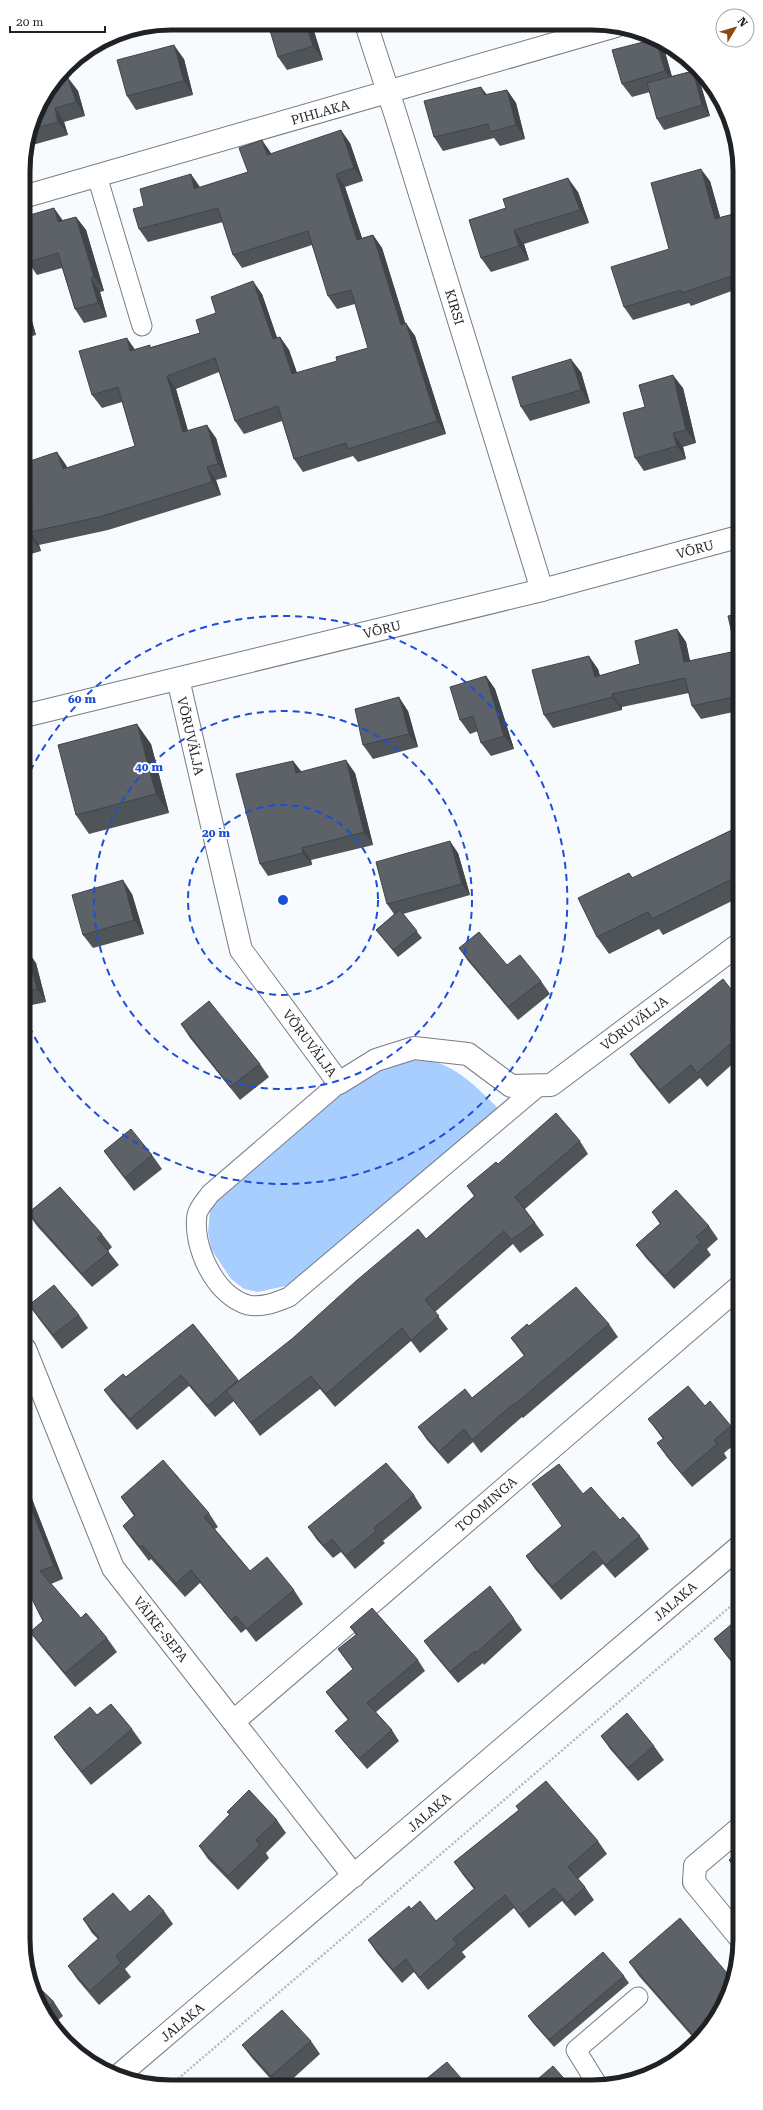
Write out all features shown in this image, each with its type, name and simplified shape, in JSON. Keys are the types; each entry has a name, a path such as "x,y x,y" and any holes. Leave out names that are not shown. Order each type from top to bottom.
{"street":[{"name":"KIRSI","path":"368,30 389,92 542,590"},
{"name":"PIHLAKA","path":"30,195 602,30"},
{"name":"VÕRU","path":"30,715 542,590 733,538"},
{"name":"VÕRUVÄLJA","path":"178,679 241,950 340,1083 376,1060 414,1048 468,1054 511,1086 551,1085 733,949"},
{"name":"TOOMINGA","path":"234,1721 733,1292"},
{"name":"VÄIKE-SEPA","path":"30,1362 113,1568 354,1876"},
{"name":"JALAKA","path":"123,2072 733,1551"},
{"path":"733,1834 695,1866 694,1882 733,1929"}],"lane":[{"path":"97,176 142,326"},
{"path":"340,1083 210,1194 197,1213 196,1234 202,1256 213,1276 228,1294 248,1305 270,1304 289,1297 540,1085"},
{"path":"595,2080 576,2050 638,1997"}],"path":[{"path":"177,2080 733,1604"}],"shaded area":[{"path":"426,1060 447,1067 466,1078 499,1109 290,1285 258,1292 244,1289 231,1279 211,1249 208,1232 210,1211 217,1196 355,1079 405,1061"}],"building":[{"path":"270,30 308,30 313,46 278,57"},
{"path":"647,41 655,44 658,46 665,71 622,84 612,50"},
{"path":"174,45 184,81 127,96 117,60"},
{"path":"692,71 702,105 657,119 647,83"},
{"path":"68,78 76,102 55,108 58,122 36,128 44,108 64,79"},
{"path":"481,87 484,95 507,90 516,125 490,132 488,124 434,137 424,101"},
{"path":"341,130 354,168 336,174 357,240 373,235 401,325 406,323 437,421 348,449 346,443 294,459 278,406 235,421 215,358 167,376 183,432 207,425 218,464 207,467 212,482 99,517 30,532 30,461 57,452 63,469 135,446 118,387 92,395 79,351 127,338 130,351 150,345 150,348 200,333 196,320 216,313 211,297 253,281 273,339 280,337 292,374 337,361 336,357 368,348 351,290 328,296 308,231 233,255 218,208 139,229 133,209 144,206 140,189 191,174 194,189 248,172 239,148 262,140 267,155"},
{"path":"701,169 715,219 733,214 733,275 682,293 681,290 624,307 611,267 669,249 651,183"},
{"path":"568,178 580,210 514,230 519,246 481,258 469,220 506,208 503,199"},
{"path":"54,208 58,222 76,217 94,277 91,278 98,303 75,309 58,253 30,261 30,215"},
{"path":"571,359 581,390 521,407 512,377"},
{"path":"673,375 686,430 673,433 677,446 635,458 623,413 645,407 639,385"},
{"path":"733,615 733,638 728,616"},
{"path":"677,629 684,662 733,652 733,697 692,706 685,678 612,694 613,697 544,715 532,670 589,656 595,677 640,664 635,641"},
{"path":"486,676 504,736 481,743 473,716 460,720 450,687"},
{"path":"399,697 409,734 363,745 355,709"},
{"path":"137,724 156,794 76,815 58,745"},
{"path":"346,760 364,832 302,848 303,853 260,864 236,774 293,761 296,773"},
{"path":"733,829 733,878 652,919 648,912 597,937 578,898 629,873 632,878"},
{"path":"450,841 462,884 387,904 376,862"},
{"path":"123,880 134,920 83,935 72,895"},
{"path":"400,910 417,931 393,950 376,930"},
{"path":"479,932 507,965 520,955 541,981 508,1007 459,948"},
{"path":"30,962 37,989 30,991"},
{"path":"723,979 733,992 733,1027 730,1030 733,1033 733,1042 697,1073 691,1065 660,1090 630,1054"},
{"path":"209,1001 260,1064 230,1087 181,1024"},
{"path":"556,1113 580,1141 515,1197 535,1223 511,1240 504,1231 425,1300 439,1316 411,1340 402,1328 326,1394 311,1376 251,1423 226,1391 293,1338 356,1281 418,1229 426,1239 475,1196 467,1186 496,1162 498,1164"},
{"path":"131,1129 152,1155 125,1178 104,1151"},
{"path":"60,1187 102,1234 97,1238 109,1252 82,1274 30,1215 30,1211"},
{"path":"676,1190 709,1226 696,1237 701,1242 665,1276 636,1245 661,1223 652,1212"},
{"path":"54,1285 79,1315 53,1335 30,1306 30,1304"},
{"path":"576,1287 609,1324 472,1440 464,1429 439,1452 418,1427 465,1389 472,1398 525,1355 511,1338 527,1324 529,1326"},
{"path":"193,1324 238,1380 208,1406 181,1375 130,1419 104,1390 123,1374 126,1377"},
{"path":"688,1386 705,1406 710,1401 731,1426 714,1440 717,1444 682,1474 657,1443 664,1438 648,1419"},
{"path":"163,1460 209,1513 204,1517 250,1571 267,1557 294,1590 247,1629 236,1616 231,1620 191,1570 176,1583 142,1545 140,1547 123,1526 135,1515 121,1497"},
{"path":"386,1463 414,1495 374,1528 376,1531 346,1556 332,1539 324,1546 308,1527"},
{"path":"559,1464 583,1494 591,1487 620,1520 623,1517 640,1536 606,1565 594,1551 552,1587 526,1556 562,1526 532,1484"},
{"path":"30,1506 54,1566 40,1571 81,1618 86,1613 107,1638 65,1673 30,1632 43,1621 30,1595"},
{"path":"490,1586 514,1619 476,1653 475,1651 450,1672 424,1641"},
{"path":"372,1608 418,1660 367,1703 392,1730 359,1759 335,1731 349,1719 326,1692 353,1669 338,1649 357,1634 350,1627"},
{"path":"733,1623 733,1663 714,1639"},
{"path":"111,1704 132,1729 82,1772 54,1737 90,1707 97,1715"},
{"path":"627,1713 654,1746 628,1768 601,1736"},
{"path":"546,1781 598,1841 568,1867 585,1887 567,1903 554,1888 520,1915 505,1895 453,1939 457,1944 419,1978 406,1959 393,1970 368,1940 409,1906 411,1909 420,1901 436,1921 475,1888 454,1862 519,1810 516,1806"},
{"path":"249,1790 277,1820 256,1840 260,1845 228,1876 199,1846 230,1814 227,1812"},
{"path":"733,1857 733,1865 729,1860"},
{"path":"113,1893 130,1912 149,1895 164,1911 116,1956 121,1963 90,1991 68,1966 99,1938 83,1919"},
{"path":"680,1918 728,1975 719,2002 704,2025 694,2037 629,1962"},
{"path":"603,1952 624,1976 549,2040 528,2016"},
{"path":"38,1986 54,2002 47,2007"},
{"path":"282,2010 311,2041 271,2076 242,2045"},
{"path":"447,2062 463,2080 425,2080"},
{"path":"553,2066 565,2080 537,2080"}]}
